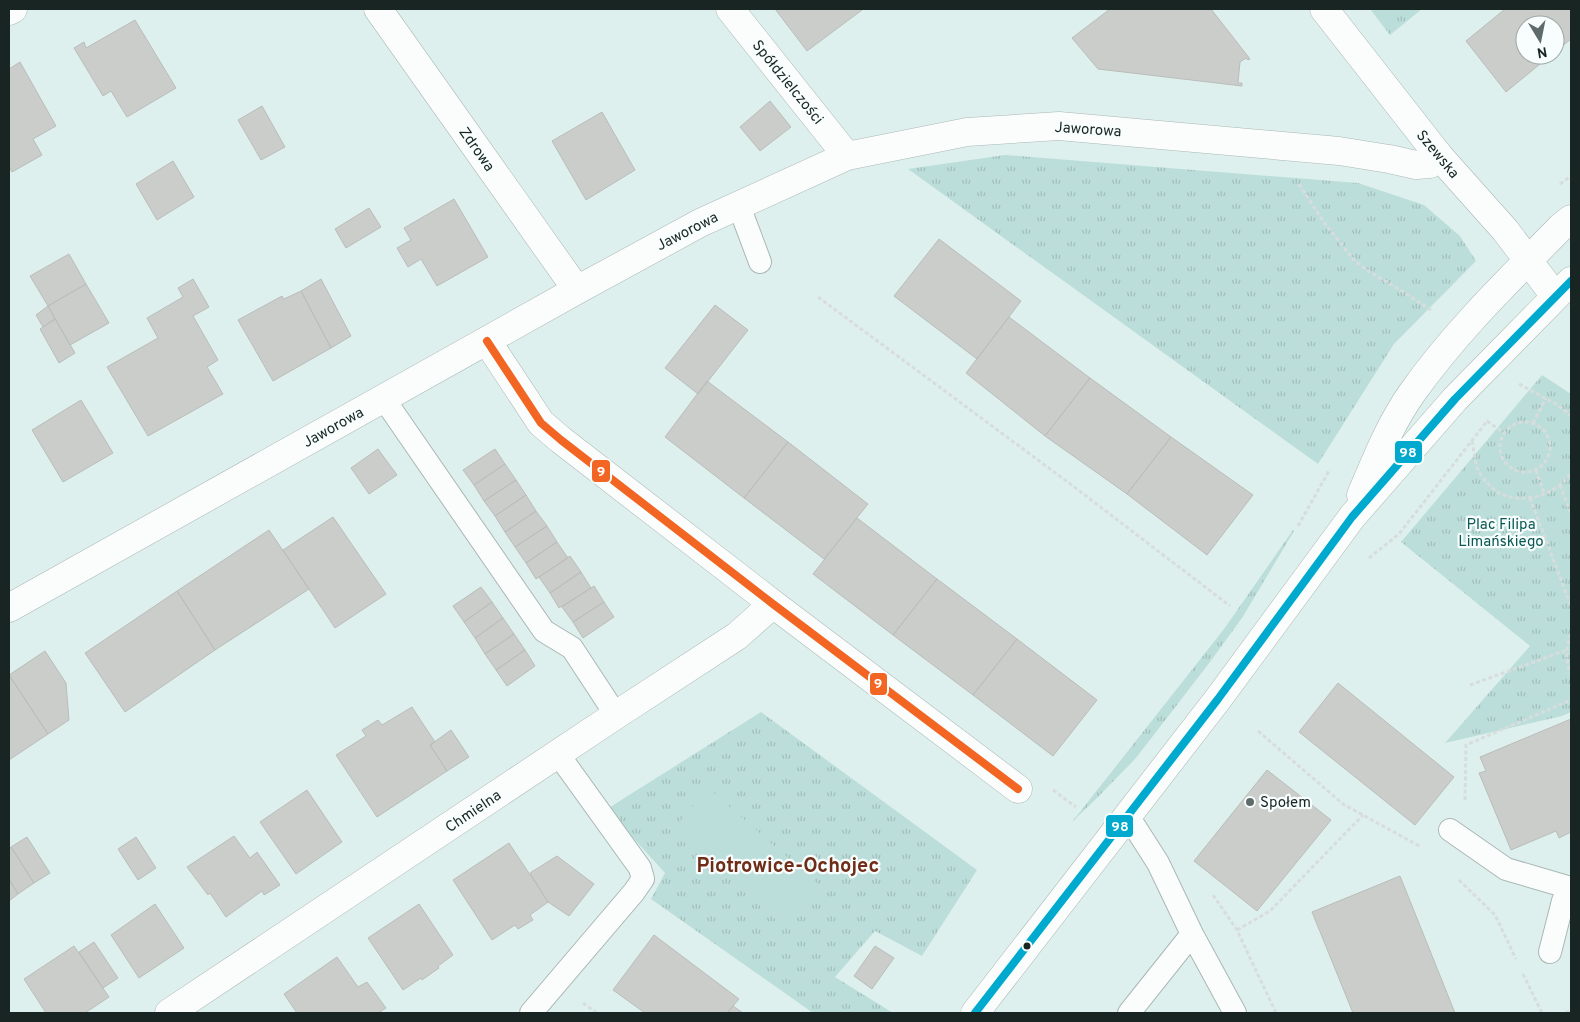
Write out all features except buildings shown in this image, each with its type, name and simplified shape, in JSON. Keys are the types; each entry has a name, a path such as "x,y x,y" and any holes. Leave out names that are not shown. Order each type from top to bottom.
{"street":[{"path":"9,11 13,9"},
{"name":"Zdrowa","path":"378,9 577,290"},
{"name":"Spółdzielczości","path":"730,9 847,156"},
{"name":"Szewska","path":"1324,9 1439,156 1529,260 1563,288"},
{"name":"Jaworowa","path":"9,608 700,223 847,156 967,132 1059,126 1339,151 1416,165 1430,164 1439,156"},
{"path":"1352,517 1380,449 1412,394 1487,301 1571,219"},
{"path":"975,1013 1254,652 1352,517 1455,399 1563,288"},
{"path":"487,341 541,423 561,440 1018,789"},
{"name":"Chmielna","path":"169,1013 736,636 774,604"}],"lane":[{"path":"740,206 760,262"},
{"path":"384,399 544,631 572,648 616,714"},
{"path":"531,1013 643,879 640,868 558,754"},
{"path":"1128,816 1158,863 1192,934 1235,1013"},
{"path":"1450,830 1506,869 1571,887 1563,900 1550,952"},
{"path":"1129,1013 1192,934"}],"path":[{"path":"1297,181 1323,221 1353,259 1364,269 1438,315"},
{"path":"818,297 1066,480 1230,606"},
{"path":"1522,378 1517,384 1558,405 1571,416"},
{"path":"1533,423 1546,398"},
{"path":"1398,534 1488,420 1504,433"},
{"path":"1516,423 1533,423 1541,426 1550,441 1548,458 1536,470 1520,471 1512,468 1502,457 1500,448 1504,433 1516,423"},
{"path":"1472,441 1478,471 1488,484 1501,494 1518,498 1530,498 1554,490 1567,479 1571,472"},
{"path":"1536,470 1544,493"},
{"path":"1560,485 1571,514"},
{"path":"1530,498 1571,606"},
{"path":"1571,634 1567,650 1568,667 1571,674"},
{"path":"1470,685 1567,650"},
{"path":"1258,730 1343,804 1426,850"},
{"path":"1237,930 1270,910 1363,815"},
{"path":"1211,891 1237,930 1276,1013"},
{"path":"1566,1013 1571,1010"}],"green space":[{"path":"1370,9 1422,9 1390,35"},
{"path":"1005,155 1358,183 1424,205 1460,236 1476,261 1394,344 1318,464 908,169"},
{"name":"Plac Filipa Limańskiego","path":"1542,375 1571,394 1571,712 1562,716 1445,743 1530,646 1401,542"},
{"path":"1293,530 1242,618 1210,662 1136,758 1072,822 1224,629"},
{"path":"761,712 977,870 922,956 875,931 835,977 893,1013 813,1013 651,899 665,873 607,809"},
{"path":"708,788 818,884 782,925 673,829"}],"transit line":[{"name":"98","path":"975,1013 1218,699 1352,517 1455,399 1571,281"},
{"name":"9","path":"487,341 541,423 561,440 773,604 1018,789"}],"place":[{"name":"Społem","path":"1250,802"}],"district":[{"name":"Piotrowice-Ochojec","path":"788,865"}]}
